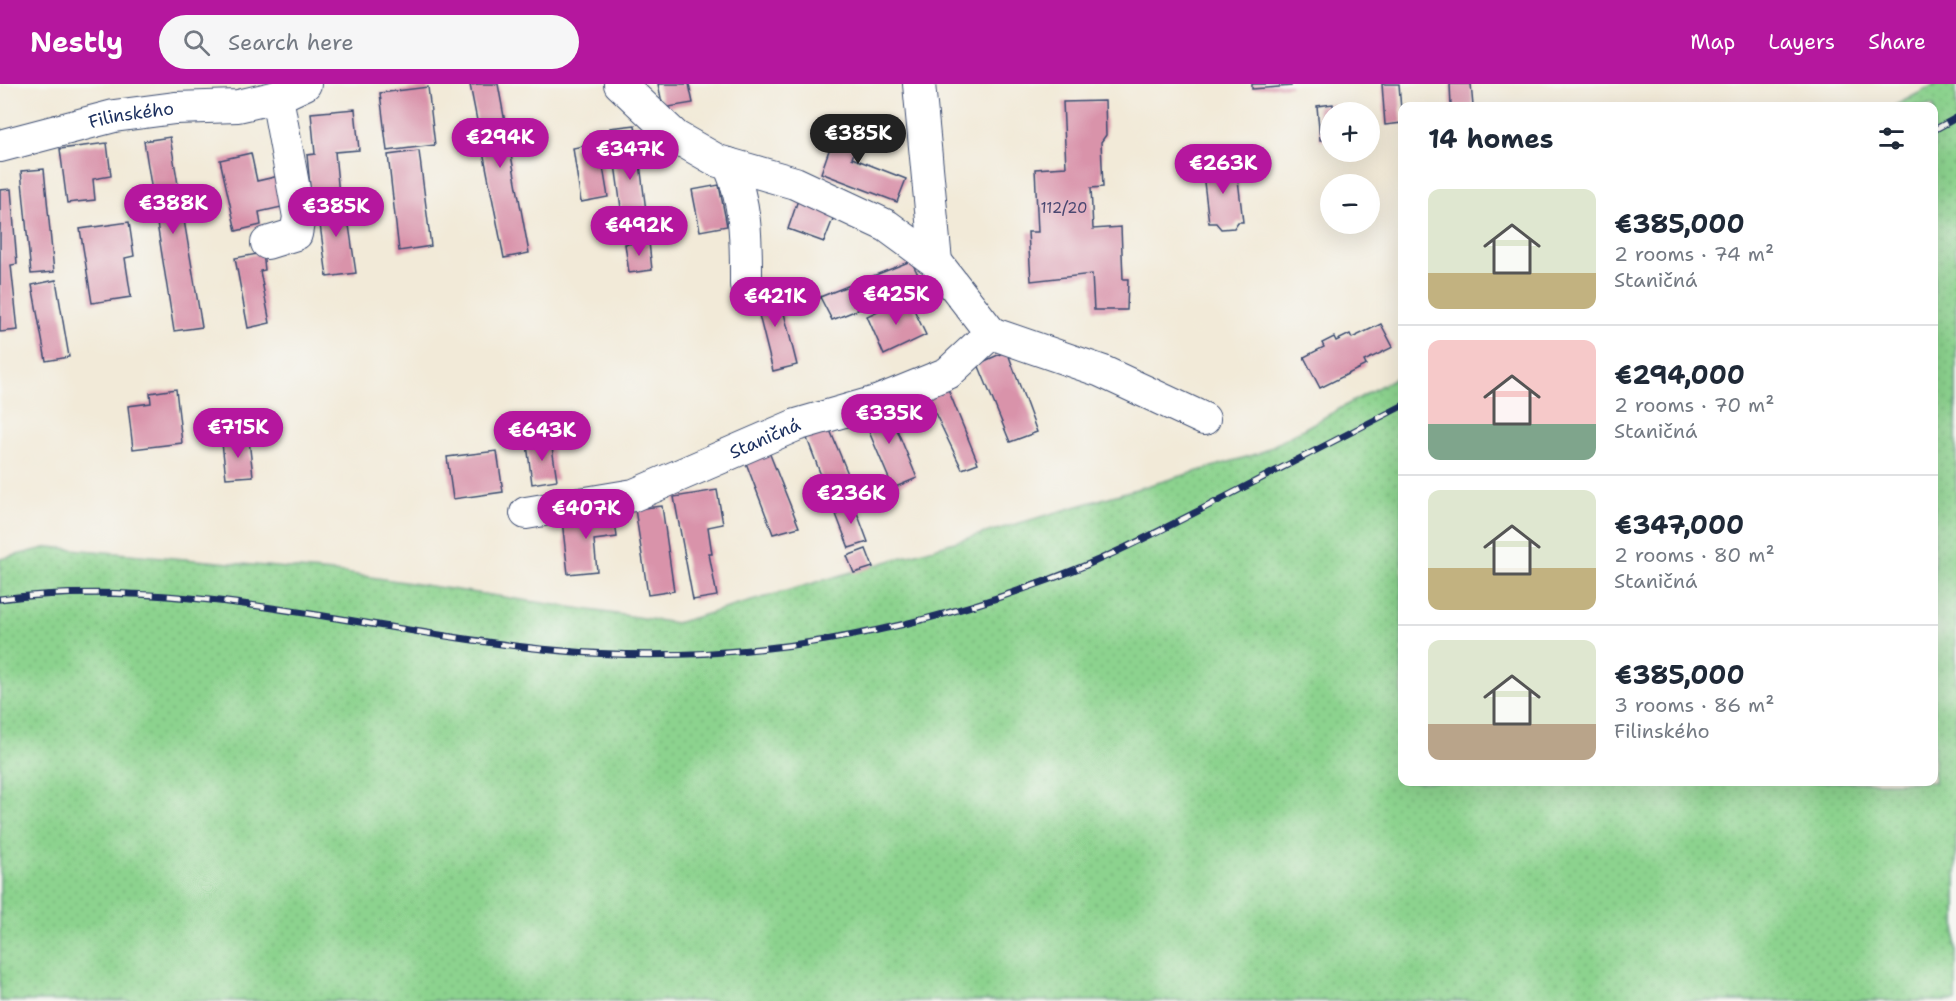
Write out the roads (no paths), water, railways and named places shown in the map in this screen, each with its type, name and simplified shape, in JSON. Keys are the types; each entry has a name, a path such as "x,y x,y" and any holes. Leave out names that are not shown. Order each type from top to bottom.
{"street":[{"path":"620,84 676,137 718,161 795,183 887,226 936,262 991,333 1101,371 1204,419"},
{"path":"919,84 936,262"},
{"path":"267,243 296,234 299,218 295,88"},
{"name":"Filinského","path":"0,146 42,133 114,116 176,108 238,106 295,88"},
{"path":"729,164 738,186 746,229 747,285"},
{"name":"Staničná","path":"526,513 634,495 796,425 879,401 948,373 991,333"}],"railway":[{"path":"1938,128 1956,118"},
{"path":"0,599 70,594 139,594 208,600 483,642 552,650 621,654 689,654 758,649 826,640 893,627 960,610 1025,589 1089,564 1158,532 1398,408"}]}
